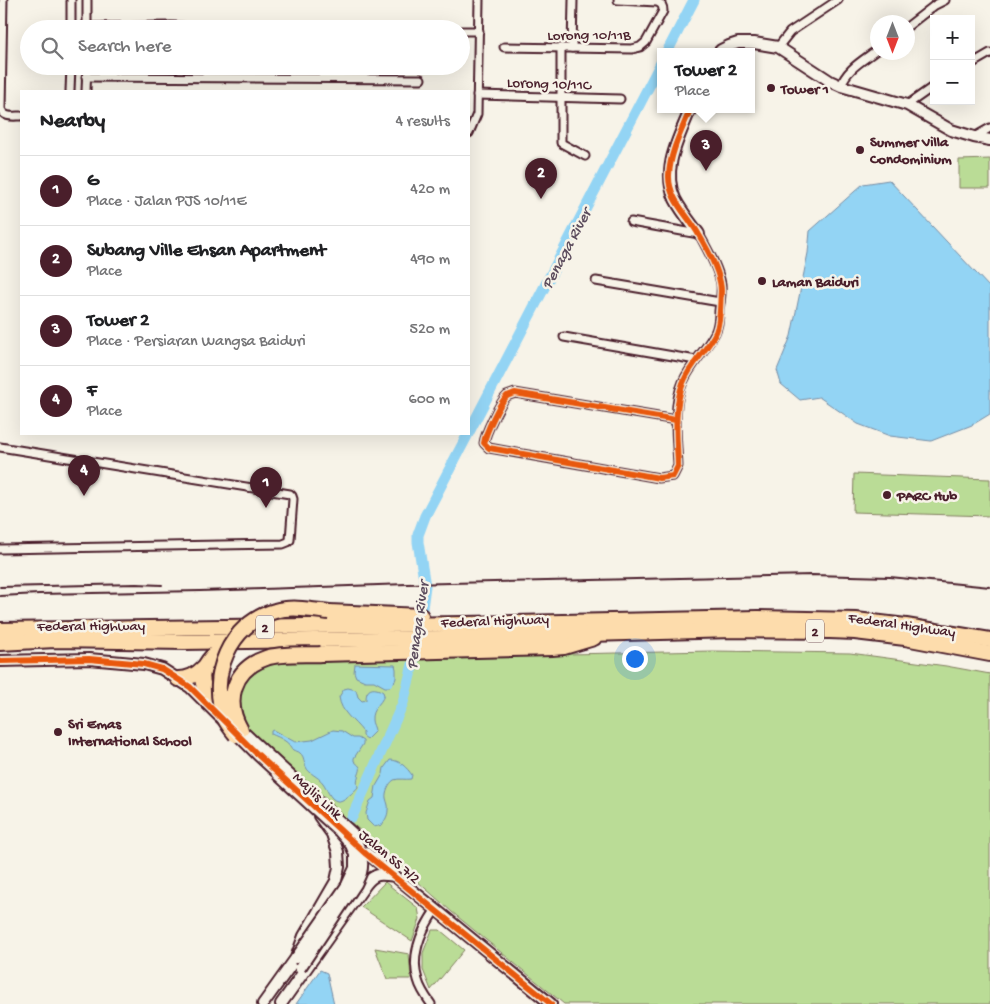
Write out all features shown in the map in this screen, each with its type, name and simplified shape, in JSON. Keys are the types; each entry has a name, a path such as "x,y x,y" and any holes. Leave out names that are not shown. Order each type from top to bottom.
{"highway":[{"path":"239,733 226,720 221,707 219,692 220,673 228,650 237,637 254,621 275,611 290,609 446,618 458,624"},
{"name":"Federal Highway","path":"0,630 405,625 732,618 856,620 990,640"},
{"name":"Federal Highway","path":"0,643 55,640 184,642 390,639 445,644 611,633 732,630 855,632 905,638 990,654"},
{"path":"178,679 193,676 228,641"},
{"path":"239,733 233,710 232,700 234,691 238,680 247,669 266,658 445,644"},
{"path":"204,667 202,678 205,689 215,702"}],"street":[{"path":"3,0 1,109 2,113 6,116 20,116"},
{"path":"71,0 71,20"},
{"path":"87,0 87,20"},
{"path":"470,131 476,118 480,0"},
{"path":"572,48 573,0"},
{"name":"Lorong 10/11B","path":"504,47 632,49 640,47 646,42 663,11 663,7 657,2 618,0"},
{"path":"778,47 790,32 838,0"},
{"path":"915,21 935,5 945,0"},
{"path":"470,31 479,31"},
{"path":"725,48 738,43 754,43 778,47 830,81 841,86 907,105 951,130 990,140"},
{"path":"560,48 561,143 585,156"},
{"path":"975,62 990,53"},
{"path":"841,86 847,73 870,56"},
{"path":"70,90 71,75"},
{"path":"86,90 86,77 421,79"},
{"path":"907,105 930,89"},
{"name":"Lorong 10/11C","path":"477,95 620,99"},
{"path":"676,420 515,393 508,395 504,400 489,426 484,443 488,448 658,478 673,476 678,466 676,409 681,388 696,360 716,332 720,302 719,277 699,234 676,201 671,189 669,174 673,152 689,113"},
{"path":"974,137 990,128"},
{"path":"631,222 699,234"},
{"path":"596,281 720,302"},
{"path":"564,337 696,360"},
{"path":"0,447 284,490 293,499 290,540 283,544 0,550"},
{"name":"Jalan SS 7/2","path":"0,661 89,659 144,664 162,669 190,687 258,755 366,854 551,1004"},
{"name":"Jalan SS 7/2","path":"215,702 370,848 395,876"},
{"name":"Majlis Link","path":"239,733 339,831 351,845 355,855 355,868 347,885 298,963 275,1004"},
{"path":"308,801 332,834 338,852 336,881"},
{"path":"298,963 304,936 336,881 348,870 352,870 360,875 358,890 352,902"},
{"path":"280,1004 352,902 372,877 383,874 395,876"},
{"path":"431,1004 417,979 416,963 418,945 427,922 436,909"},
{"name":"Majlis Link","path":"263,1004 298,963"}],"green space":[{"path":"990,159 990,188 959,188 959,160"},
{"path":"854,474 990,479 990,516 853,512"},
{"path":"712,651 850,653 990,674 990,1004 564,1004 452,912 258,740 242,722 238,710 240,688 248,674 260,667 285,660"},
{"path":"385,882 418,908 420,919 412,941 361,907"},
{"path":"432,930 440,930 464,950 431,990 423,970 423,953"},
{"path":"375,948 409,954 411,979 387,979"}],"water":[{"path":"889,180 990,288 990,414 972,425 931,441 890,436 858,424 819,397 800,400 781,384 777,370 791,336 808,253 810,231 863,184"},
{"path":"355,664 395,665 396,678 394,683 390,687 385,687 374,681 365,681 356,677 354,672"},
{"path":"344,689 356,690 358,697 362,701 366,700 370,689 377,689 383,692 383,698 372,716 375,731 367,739 340,703 339,697"},
{"path":"273,730 295,742 312,740 333,730 342,731 353,738 363,741 354,758 360,769 357,781 358,787 342,800 334,800 321,781 307,769 302,755 293,750 286,742 271,734"},
{"path":"390,760 400,763 412,775 411,779 396,779 390,783 386,793 387,816 382,825 374,827 367,820 366,813 370,801 374,798 376,786 383,774 384,768"},
{"path":"320,970 327,973 334,1004 296,1004"}],"waterway":[{"name":"Penaga River","path":"669,48 694,0"},
{"name":"Penaga River","path":"470,430 657,71"},
{"name":"Penaga River","path":"420,623 425,586 418,535 425,516 467,435"},
{"name":"Penaga River","path":"352,817 403,703 416,644"}],"railway":[{"path":"0,596 812,575 890,577 990,587"},
{"path":"0,587 162,585"}],"cycle path":[{"path":"676,420 515,393 507,396 501,405 484,443 489,448 659,478 673,476 678,466 676,424 680,393 686,376 716,332 719,322 721,291 719,277 713,262 695,228 675,199 670,184 669,175 672,158 689,113"},
{"path":"0,661 89,659 144,664 162,669 190,687 258,755 366,854 551,1004"}],"place":[{"name":"Tower 1","path":"771,88"},
{"name":"Summer Villa Condominium","path":"860,150"},
{"name":"Tower 2","path":"706,171"},
{"name":"Subang Ville Ehsan Apartment","path":"541,199"},
{"name":"Laman Baiduri","path":"762,281"},
{"name":"PARC Hub","path":"887,495"},
{"name":"F","path":"84,496"},
{"name":"G","path":"266,508"},
{"name":"Sri Emas International School","path":"58,732"}]}
